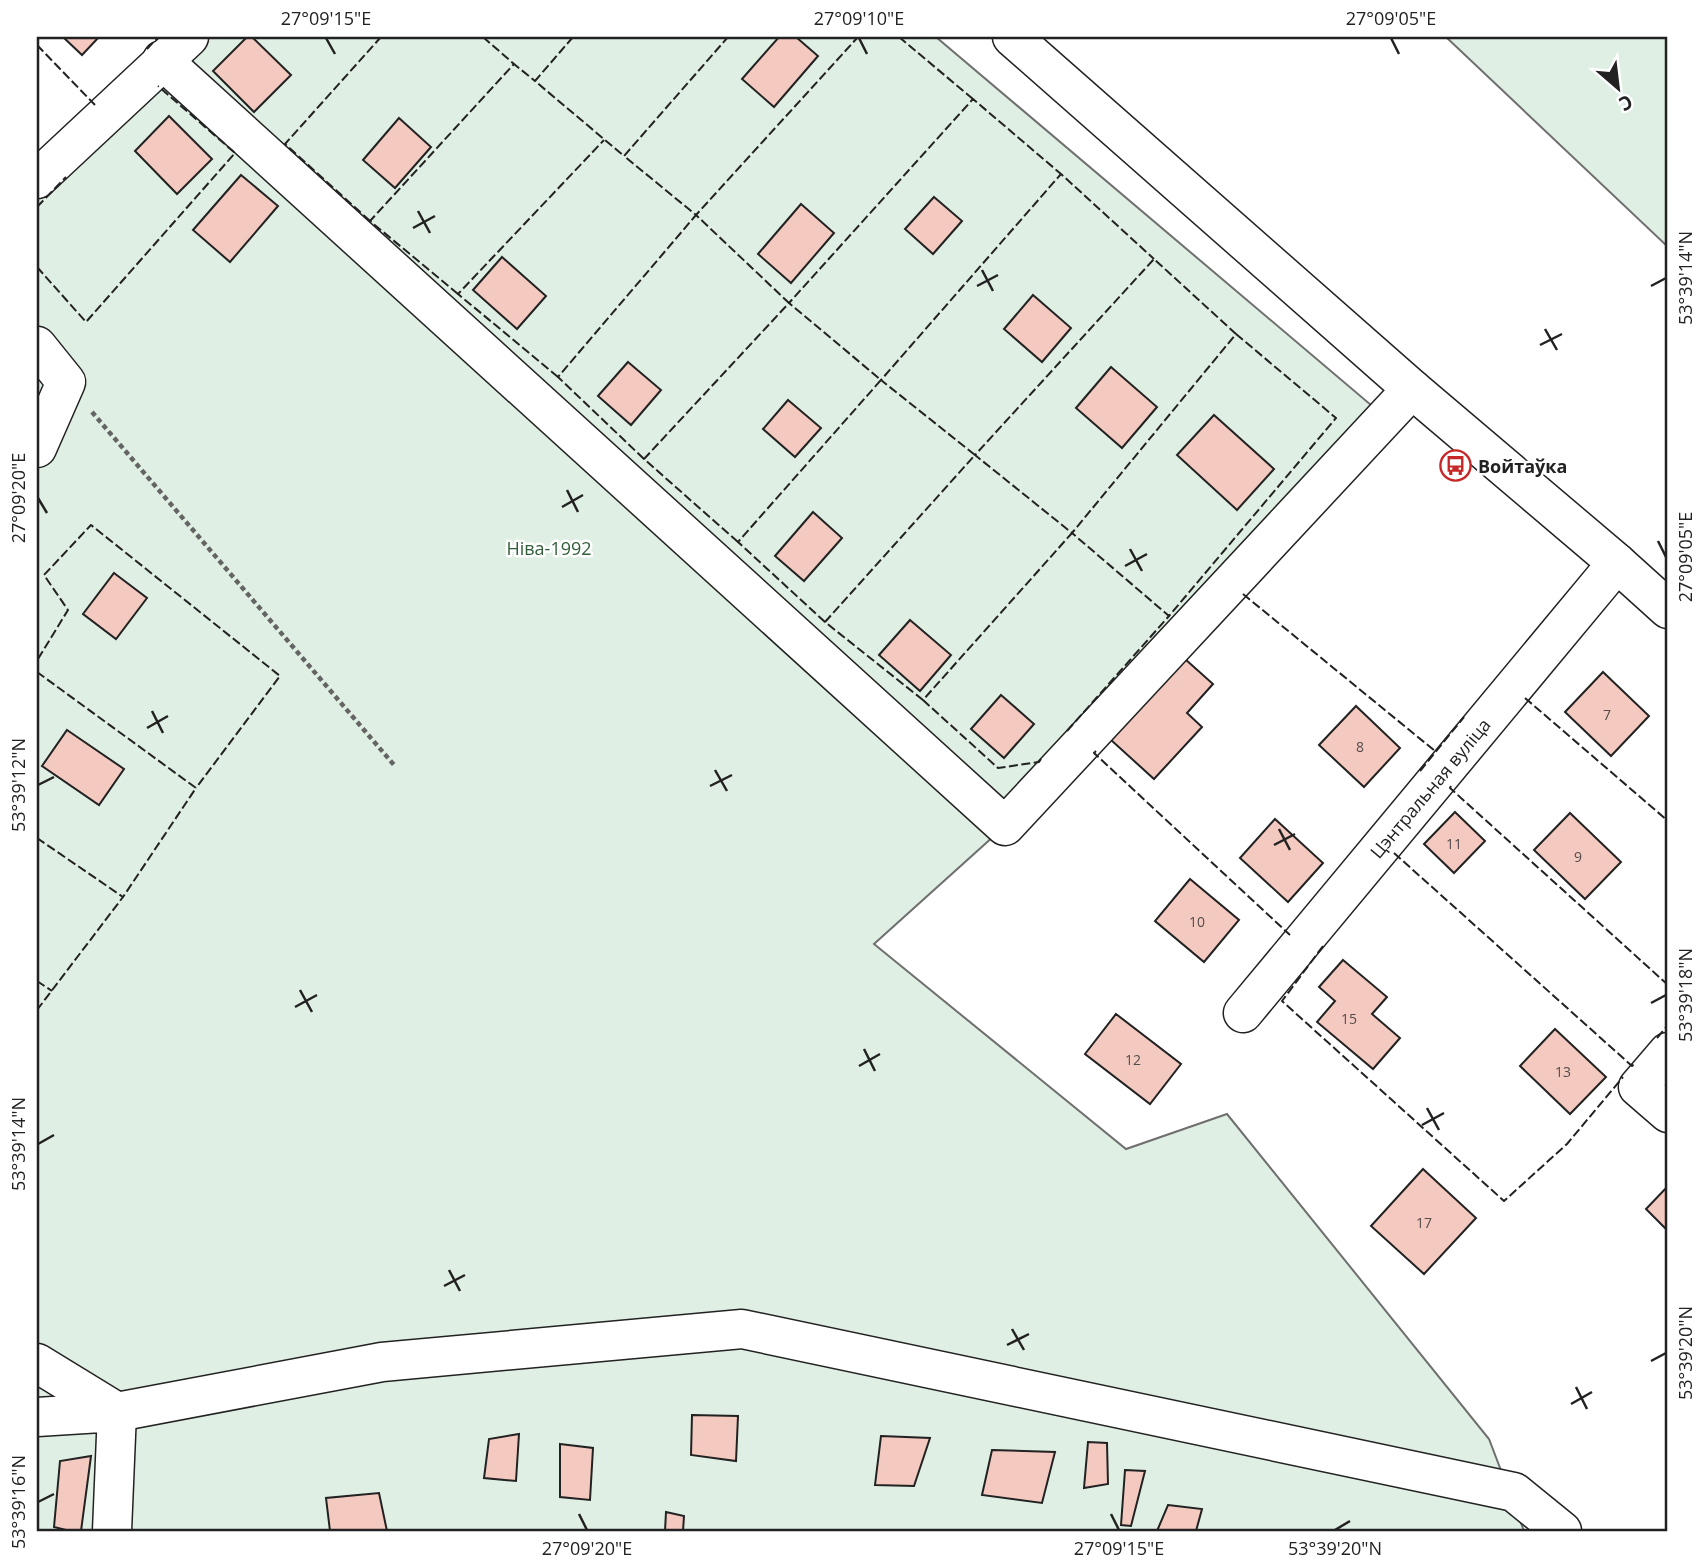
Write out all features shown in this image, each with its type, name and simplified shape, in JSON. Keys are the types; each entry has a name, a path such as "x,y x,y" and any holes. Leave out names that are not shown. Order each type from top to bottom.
{"street":[{"path":"1012,37 1412,389 1668,609"},
{"path":"37,178 175,49 1005,826 1412,389"},
{"path":"37,346 66,382 37,448"},
{"name":"Цэнтральная вуліца","path":"1242,1013 1617,563"},
{"path":"1668,1052 1638,1087 1668,1112"},
{"path":"37,1418 117,1412 382,1362 742,1329 1514,1492 1562,1531"},
{"path":"37,1363 117,1412"},
{"path":"112,1531 117,1412"}],"path":[{"path":"66,382 394,765"}],"green space":[{"name":"Ніва-1992","path":"190,37 936,37 1371,405 1005,826 874,944 1126,1149 1227,1114 1489,1439 1524,1531 37,1531 37,179"},
{"path":"1446,37 1668,37 1668,247"}],"building":[{"path":"63,37 99,37 82,55"},
{"path":"247,37 252,37 291,75 254,112 213,71"},
{"path":"779,37 796,37 818,56 774,107 742,79"},
{"path":"169,116 212,159 177,194 135,151"},
{"path":"399,118 431,147 395,188 363,160"},
{"path":"241,175 278,206 230,262 193,230"},
{"path":"934,197 962,221 933,254 905,229"},
{"path":"801,204 834,233 791,283 758,254"},
{"path":"502,257 546,296 517,329 473,290"},
{"path":"1033,295 1071,328 1042,362 1004,329"},
{"path":"628,362 661,390 631,425 598,396"},
{"path":"1111,367 1157,407 1122,448 1076,408"},
{"path":"788,400 821,428 795,457 763,429"},
{"path":"1214,415 1274,469 1237,510 1177,455"},
{"path":"813,512 842,538 804,581 775,556"},
{"path":"114,573 147,598 116,639 83,614"},
{"path":"910,620 951,655 920,691 879,655"},
{"path":"1185,659 1213,684 1187,713 1202,727 1154,779 1111,740"},
{"path":"1603,672 1649,716 1611,756 1565,712"},
{"path":"1001,695 1034,724 1004,758 971,729"},
{"path":"1356,706 1400,748 1364,787 1319,745"},
{"path":"67,730 124,769 99,805 42,766"},
{"path":"1455,812 1485,841 1454,873 1424,844"},
{"path":"1570,813 1621,862 1585,899 1534,850"},
{"path":"1275,819 1323,863 1288,902 1240,858"},
{"path":"1190,879 1239,920 1204,962 1155,921"},
{"path":"1343,960 1387,997 1372,1014 1400,1038 1373,1069 1317,1022 1335,1001 1319,987"},
{"path":"1116,1014 1181,1064 1150,1104 1085,1054"},
{"path":"1555,1029 1606,1077 1570,1114 1520,1066"},
{"path":"1423,1169 1476,1218 1424,1274 1371,1226"},
{"path":"1668,1186 1668,1231 1646,1209"},
{"path":"692,1415 738,1416 736,1461 691,1455"},
{"path":"519,1434 516,1481 484,1478 489,1439"},
{"path":"881,1436 930,1438 914,1486 875,1485"},
{"path":"1088,1442 1107,1443 1108,1484 1084,1488"},
{"path":"560,1444 593,1448 590,1500 560,1497"},
{"path":"992,1450 1055,1452 1042,1503 982,1495"},
{"path":"91,1456 81,1531 54,1527 60,1461"},
{"path":"1125,1470 1145,1471 1131,1526 1121,1525"},
{"path":"379,1493 387,1531 330,1531 326,1498"},
{"path":"1168,1505 1202,1509 1196,1531 1157,1531"},
{"path":"666,1512 684,1516 683,1531 665,1531"}],"fence":[{"path":"147,49 158,37"},
{"path":"370,221 285,144 381,37"},
{"path":"483,37 514,64"},
{"path":"573,37 535,81 624,156"},
{"path":"644,459 558,377 696,215 624,156 728,37"},
{"path":"738,542 644,459 789,303 696,215 858,37"},
{"path":"899,37 973,99"},
{"path":"37,45 95,105"},
{"path":"458,294 370,221 514,64 535,81"},
{"path":"37,267 86,322 235,153 158,86"},
{"path":"825,622 738,542 881,380 789,303 973,99 1061,174"},
{"path":"558,377 458,294 604,140"},
{"path":"923,700 825,622 975,455 881,380 1061,174 1154,259"},
{"path":"37,207 66,177"},
{"path":"1041,759 1039,762 998,768 923,700 1072,533 975,455 1154,259 1236,334"},
{"path":"1236,334 1336,418 1169,616 1072,533 1236,334"},
{"path":"38,659 68,610 44,575 91,525 280,676 196,788"},
{"path":"1243,594 1435,751"},
{"path":"1067,731 1169,616"},
{"path":"37,672 196,788 123,897"},
{"path":"1525,698 1668,821"},
{"path":"1420,771 1464,717"},
{"path":"1096,751 1094,753 1290,935"},
{"path":"1451,786 1450,788 1668,985"},
{"path":"37,838 123,897 37,1010"},
{"path":"1394,853 1632,1066 1634,1064"},
{"path":"1323,946 1282,1001 1504,1201 1567,1144 1623,1077"},
{"path":"37,981 52,991"},
{"path":"1657,1038 1668,1025"}],"place":[{"name":"Войтаўка","path":"1455,466"}]}
